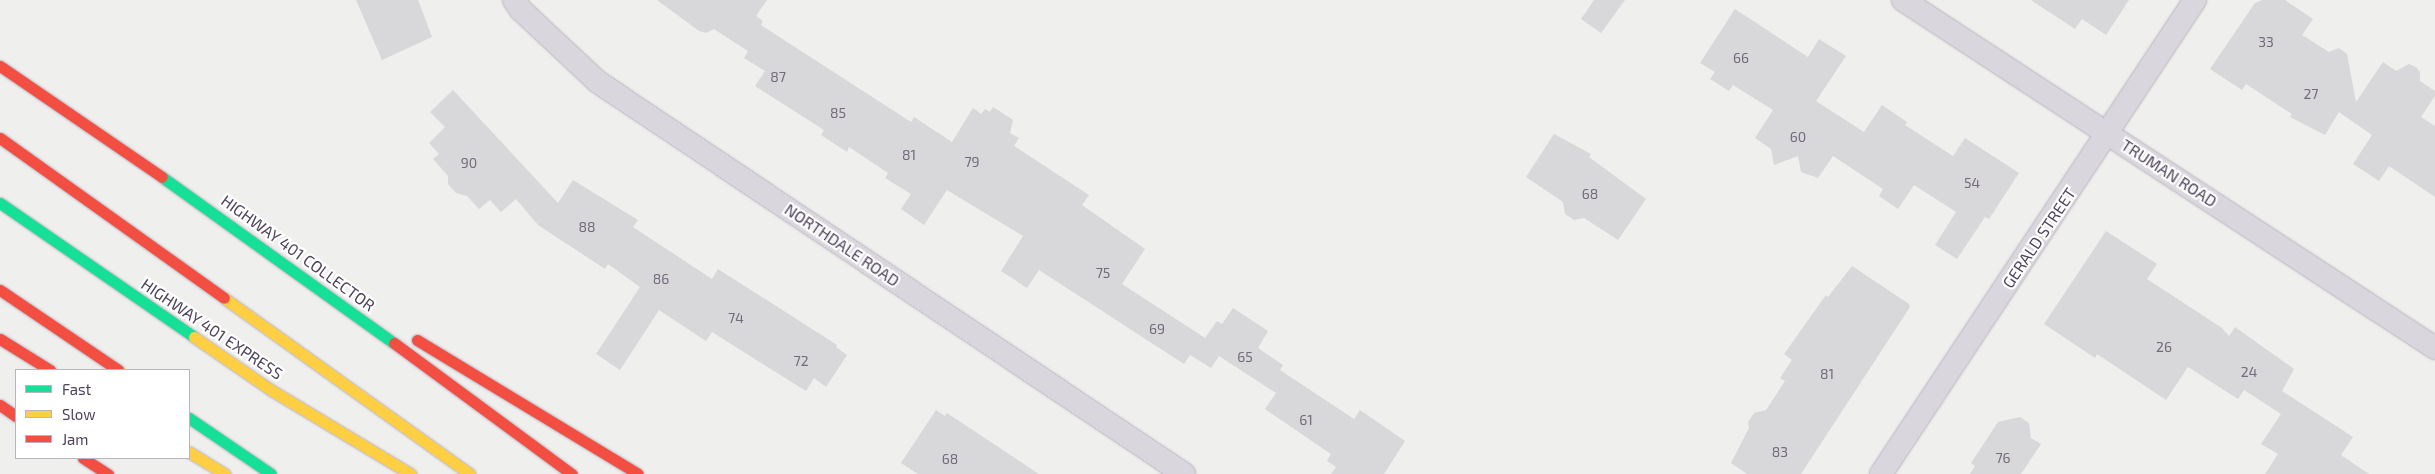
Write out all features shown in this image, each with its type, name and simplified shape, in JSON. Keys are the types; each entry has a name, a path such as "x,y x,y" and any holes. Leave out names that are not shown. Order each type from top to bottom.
{"highway":[{"name":"HIGHWAY 401 COLLECTOR","path":"0,66 268,250 572,474"},
{"path":"0,138 470,474"},
{"name":"HIGHWAY 401 EXPRESS","path":"0,203 272,390 411,474"},
{"path":"268,250 385,321"},
{"path":"0,290 117,369"},
{"path":"402,331 638,474"},
{"path":"0,339 48,369"},
{"path":"0,405 15,415"},
{"path":"190,419 271,474"},
{"path":"190,453 225,474"},
{"path":"85,459 108,474"}],"street":[{"name":"NORTHDALE ROAD","path":"514,0 521,10 598,82 1184,474"},
{"name":"TRUMAN ROAD","path":"1903,0 2435,348"},
{"name":"GERALD STREET","path":"1881,474 2109,134 2195,0"}],"building":[{"path":"356,0 418,0 432,37 382,60"},
{"path":"657,0 767,0 756,16 763,21 761,25 911,122 914,117 952,142 973,108 981,114 985,109 990,112 993,107 1013,120 1010,133 1019,138 1014,146 1089,195 1082,205 1145,249 1122,284 1205,338 1217,321 1222,324 1233,308 1268,331 1258,348 1283,365 1280,370 1354,419 1360,410 1405,441 1384,474 1331,474 1336,467 1327,461 1331,454 1265,409 1276,393 1219,356 1211,368 1190,355 1184,364 1039,270 1027,288 1001,271 1023,236 947,190 924,225 901,209 911,194 885,178 888,173 849,147 847,152 821,135 824,130 755,86 765,71 744,58 748,51 714,29 706,33 699,31"},
{"path":"1594,0 1625,0 1601,33 1581,19"},
{"path":"2031,0 2129,0 2106,35 2082,19 2075,29"},
{"path":"2262,0 2285,0 2313,19 2302,35 2329,52 2339,48 2347,54 2356,102 2383,62 2396,71 2409,64 2416,67 2420,72 2420,81 2435,91 2435,96 2421,117 2435,126 2435,197 2389,166 2379,181 2353,164 2372,135 2339,112 2325,135 2290,117 2292,114 2246,84 2242,90 2210,69 2255,3"},
{"path":"1735,9 1808,57 1819,39 1846,56 1816,101 1864,132 1882,105 1907,122 1905,125 1953,156 1965,138 2019,173 1989,219 1985,217 1957,259 1935,245 1956,212 1914,185 1898,209 1879,196 1883,189 1833,156 1818,178 1801,172 1798,156 1774,165 1771,149 1755,138 1773,110 1733,85 1729,91 1710,79 1715,72 1700,63"},
{"path":"453,90 558,203 573,180 638,220 633,227 712,279 718,269 837,345 836,347 847,355 826,387 814,378 806,391 712,332 706,341 659,310 620,370 596,354 640,287 608,264 605,269 538,225 516,199 501,212 490,200 479,209 467,196 456,193 448,184 448,176 433,159 439,154 429,143 445,127 430,112"},
{"path":"1554,134 1591,154 1589,157 1646,199 1618,240 1584,218 1574,220 1565,214 1563,202 1526,177"},
{"path":"2106,231 2157,264 2147,279 2222,328 2229,336 2235,327 2294,369 2282,391 2353,437 2341,455 2369,474 2265,474 2278,454 2261,444 2281,414 2244,390 2238,399 2188,367 2166,400 2097,354 2095,358 2044,324"},
{"path":"1852,266 1909,304 1910,307 1801,474 1747,474 1731,463 1749,428 1748,422 1754,413 1766,410 1785,381 1780,378 1792,360 1784,354 1826,295 1828,297"},
{"path":"936,410 945,416 947,413 1039,474 918,474 901,463"},
{"path":"2020,417 2029,423 2031,438 2041,444 2021,474 1970,474 1975,466 1971,463 1998,422"}],"traffic: fast":[{"path":"162,177 394,343"},
{"path":"0,203 194,337"},
{"path":"190,419 271,474"}],"traffic: slow":[{"path":"224,298 470,474"},
{"path":"194,337 271,390 411,474"},
{"path":"190,453 225,474"}],"traffic: jam":[{"path":"0,66 162,177"},
{"path":"0,138 224,298"},
{"path":"0,290 117,369"},
{"path":"0,339 48,369"},
{"path":"417,340 638,474"},
{"path":"394,343 572,474"},
{"path":"0,405 15,415"},
{"path":"85,459 108,474"}]}
